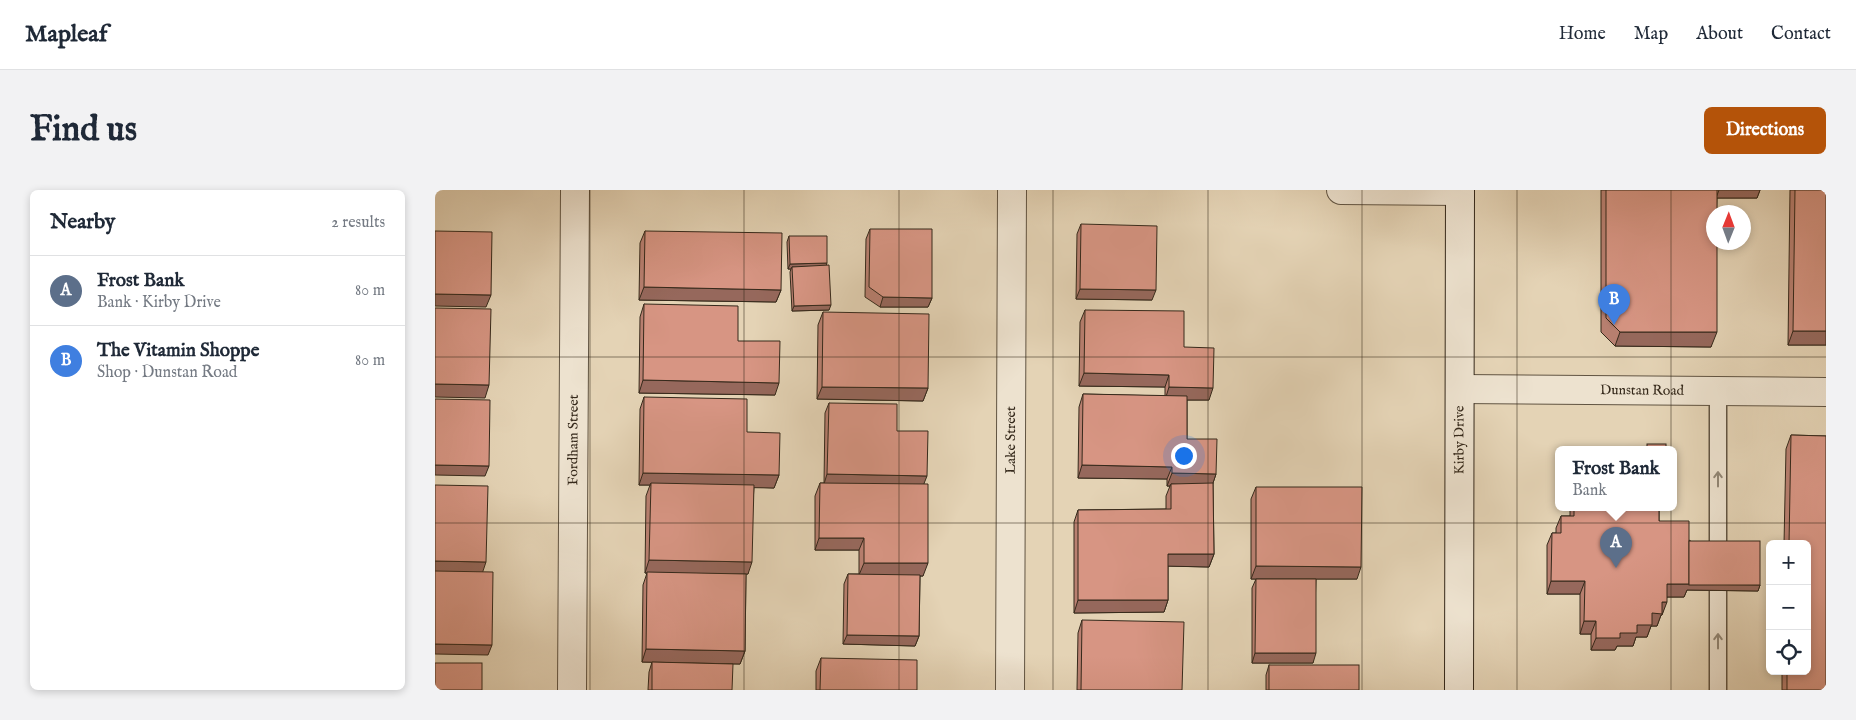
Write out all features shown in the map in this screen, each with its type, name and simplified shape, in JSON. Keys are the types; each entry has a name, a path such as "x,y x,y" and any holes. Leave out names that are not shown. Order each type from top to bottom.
{"street":[{"name":"Fordham Street","path":"572,690 575,190"},
{"name":"Lake Street","path":"1010,690 1012,190"},
{"path":"1341,190 1460,190"},
{"name":"Kirby Drive","path":"1459,690 1460,190"},
{"name":"Dunstan Road","path":"1460,389 1826,392"}],"lane":[{"path":"1718,391 1718,690"}],"building":[{"path":"1606,190 1717,190 1717,205 1706,205 1706,250 1717,250 1717,332 1620,332 1606,318"},
{"path":"1795,190 1826,190 1826,331 1793,331"},
{"path":"1081,224 1157,226 1156,290 1080,289"},
{"path":"870,229 932,229 932,298 883,297 869,287"},
{"path":"435,231 492,232 491,295 435,294"},
{"path":"645,231 782,233 781,290 644,287"},
{"path":"789,236 827,236 827,263 790,264"},
{"path":"829,265 831,305 794,306 792,267"},
{"path":"644,304 738,306 738,341 780,341 779,383 643,380"},
{"path":"435,308 491,309 489,385 435,384"},
{"path":"1085,310 1184,311 1184,347 1214,348 1213,388 1169,387 1169,375 1084,373"},
{"path":"823,312 929,314 928,388 822,387"},
{"path":"1083,394 1187,396 1187,439 1217,439 1216,474 1172,473 1172,467 1082,465"},
{"path":"644,397 747,399 747,432 780,433 779,475 643,473"},
{"path":"435,399 490,400 489,466 435,465"},
{"path":"829,403 897,404 897,431 928,431 927,476 827,474"},
{"path":"1791,435 1826,436 1826,690 1787,690 1787,675 1811,675 1811,540 1789,540"},
{"path":"1647,444 1666,444 1666,446 1647,446"},
{"path":"651,483 754,485 752,562 649,560"},
{"path":"820,483 928,484 928,563 864,563 864,538 819,538"},
{"path":"1213,483 1214,554 1168,554 1168,600 1078,600 1078,510 1171,509 1171,484"},
{"path":"435,485 488,486 486,562 435,561"},
{"path":"1256,487 1362,487 1361,567 1256,566"},
{"path":"1574,511 1659,511 1659,521 1689,521 1689,584 1667,584 1667,602 1662,602 1662,614 1652,613 1652,625 1637,625 1637,633 1620,633 1620,638 1596,638 1596,621 1584,621 1585,581 1551,581 1552,533 1561,533 1561,516 1574,516"},
{"path":"1689,541 1760,541 1760,585 1689,585"},
{"path":"435,571 493,572 492,645 435,644"},
{"path":"647,572 746,574 745,651 646,649"},
{"path":"848,574 920,575 919,636 847,635"},
{"path":"1256,579 1316,579 1316,653 1255,653"},
{"path":"1082,620 1184,622 1182,690 1081,690"},
{"path":"821,658 917,660 917,690 820,690"},
{"path":"652,662 733,664 732,690 652,690"},
{"path":"435,663 482,663 482,690 435,690"},
{"path":"1269,665 1359,665 1359,690 1269,690"}],"place":[{"name":"The Vitamin Shoppe","path":"1614,325"},
{"name":"Frost Bank","path":"1616,568"}]}
